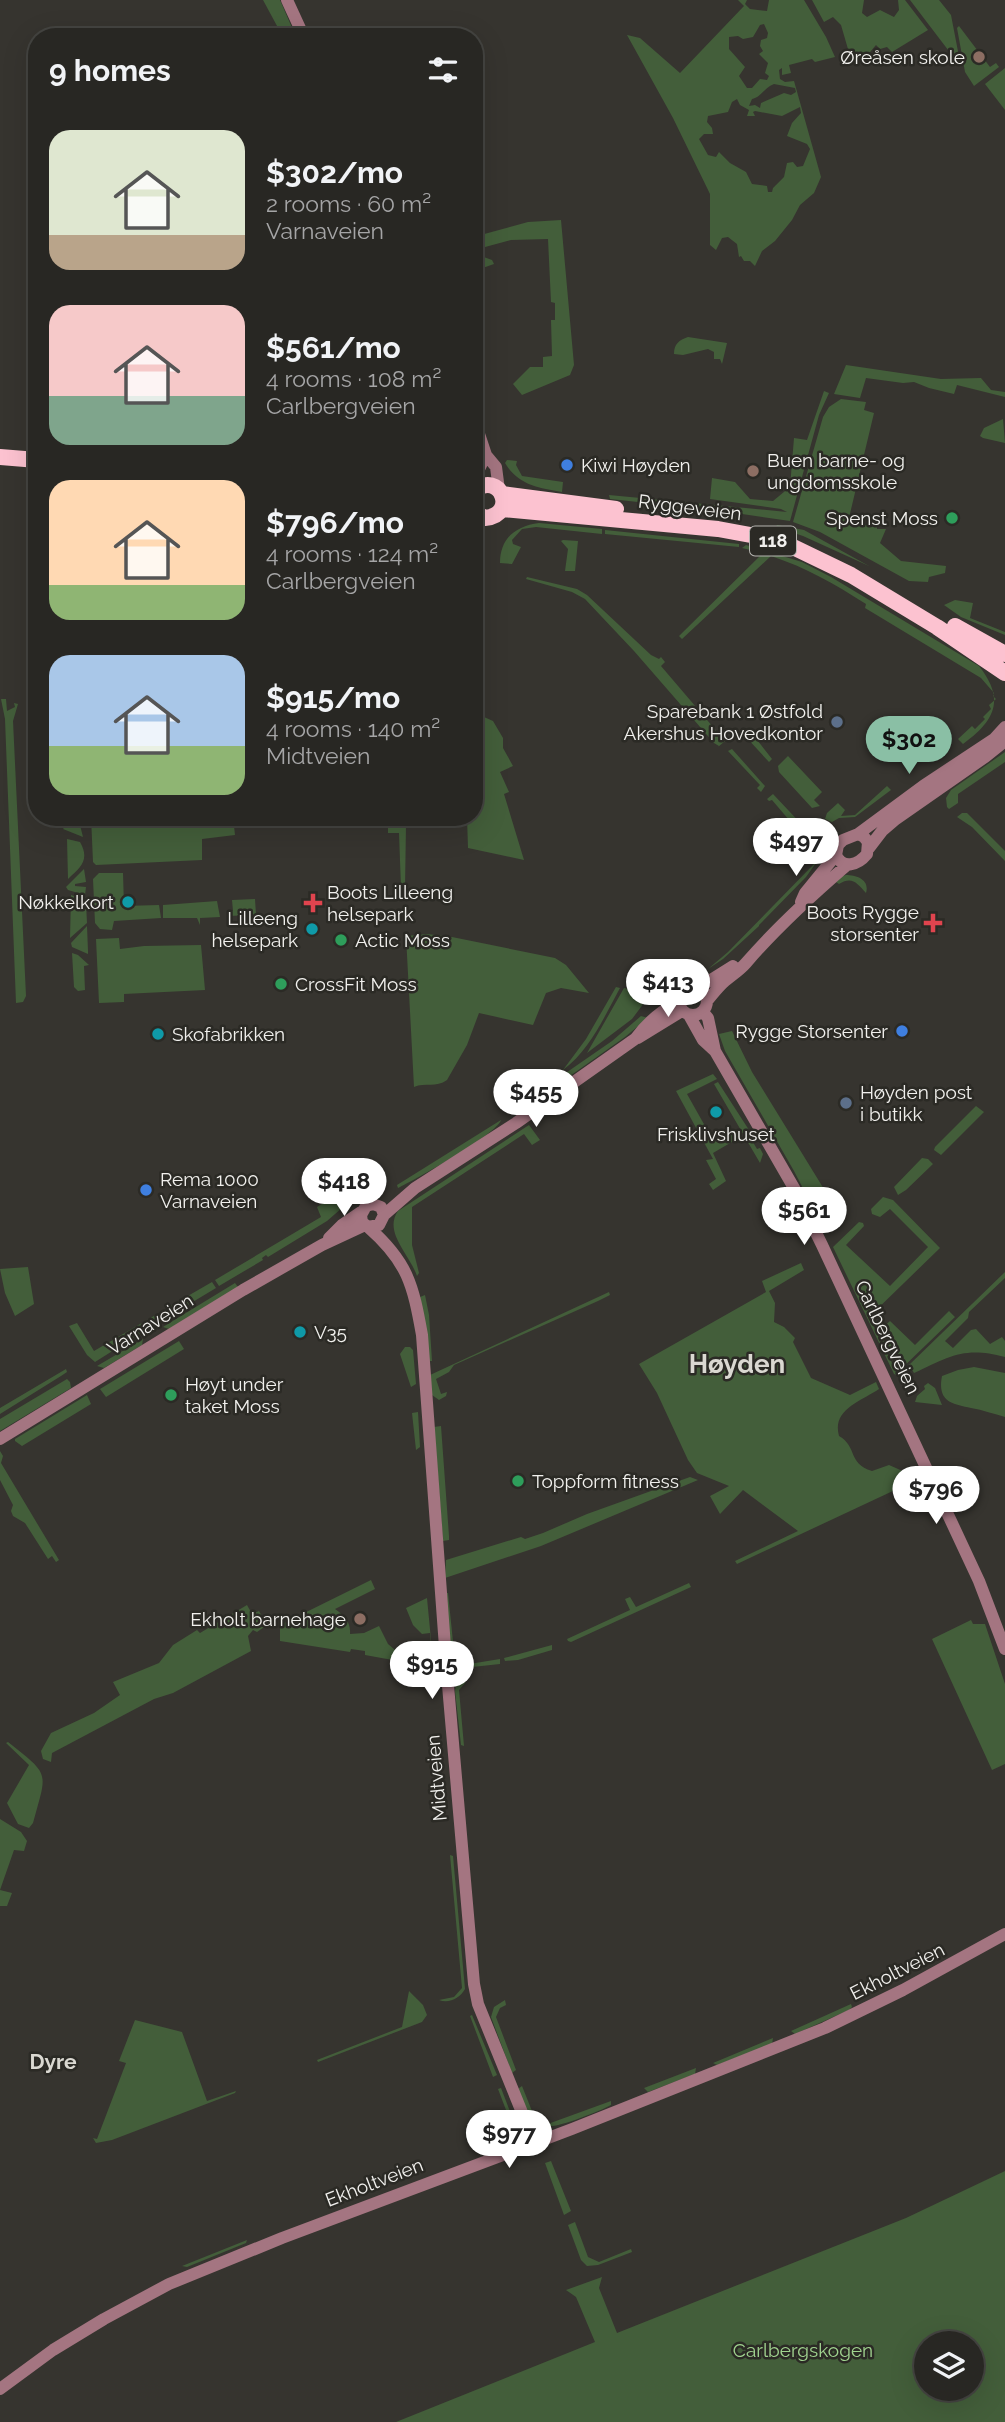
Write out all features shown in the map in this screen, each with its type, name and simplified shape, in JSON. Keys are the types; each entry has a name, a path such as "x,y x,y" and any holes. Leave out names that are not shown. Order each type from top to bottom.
{"main road":[{"path":"0,457 28,459"},
{"name":"118","path":"483,487 489,485 501,498 491,518 483,517"},
{"name":"Ryggeveien","path":"501,498 736,522 791,535 841,558 1005,654"},
{"name":"Ryggeveien","path":"501,498 756,536 793,547 851,575 1005,673"}],"street":[{"path":"287,0 300,28"},
{"path":"483,446 486,455 496,467 501,498"},
{"path":"483,461 486,455"},
{"path":"800,905 805,894 836,855 838,845 843,840 858,834 923,786 994,739 1005,727"},
{"path":"415,1188 366,1206 365,1221 379,1225 415,1188 516,1123 635,1039 664,1009 683,1009 697,1015 722,983 744,966 800,905 848,865 862,859 882,831 1005,741"},
{"path":"858,834 868,842 869,848"},
{"path":"836,855 842,863 848,865"},
{"path":"683,1009 680,996 686,989 698,988 755,951"},
{"path":"698,988 704,993 705,1006"},
{"name":"Carlbergveien","path":"705,1006 715,1051"},
{"name":"Carlbergveien","path":"683,1009 703,1040 715,1051 794,1188 979,1581 1005,1650"},
{"path":"373,1204 381,1208 384,1217"},
{"name":"Midtveien","path":"384,1217 385,1241"},
{"name":"Midtveien","path":"365,1221 385,1241 411,1284 422,1335 448,1688 474,1984 478,2004 534,2142"},
{"name":"Varnaveien","path":"0,1439 213,1308 322,1245 342,1225 365,1221"},
{"name":"Ekholtveien","path":"0,2389 53,2350 169,2284 825,2028 903,1990 1005,1934"}],"green space":[{"path":"263,0 280,0 292,28 278,28"},
{"path":"738,0 747,0 745,4 750,9 767,11 769,0 804,0 835,57 789,65 791,73 782,75 782,68 779,70 780,79 785,82 794,81 821,177 814,193 800,205 775,241 762,251 755,266 739,257 737,244 728,237 722,238 716,250 710,245 710,194 673,118 627,35 640,38 680,73 744,6","holes":["764,24 768,33 767,38 761,40 763,51 759,54 768,63 765,73 769,76 767,80 760,79 752,88 747,88 739,76 745,67 729,49 729,37 753,37 760,25","774,84 795,88 796,92 791,95 784,93 761,103 760,108 749,106 752,99","737,99 740,105 749,110 747,116 755,116 755,111 782,116 800,107 801,113 792,123 787,136 807,144 810,149 803,166 787,163 784,177 772,192 768,192 767,186 752,184 746,172 730,163 719,152 716,157 708,155 699,139 704,134 713,134 707,122 708,116 728,112 732,102"]},
{"path":"812,0 864,0 862,13 867,17 880,10 894,17 899,10 898,0 905,0 928,30 892,52 887,47 880,49 876,45 865,58 857,58 850,56 841,25 833,17 824,22"},
{"path":"910,0 939,0 951,15 961,67"},
{"path":"959,26 990,67 996,63 999,67 974,86 965,72 957,28"},
{"path":"1005,68 1005,110 985,84"},
{"path":"561,220 574,365 570,375 522,395 513,384 530,367 543,367 543,357 552,356 551,320 555,320 555,303 551,302 548,239 511,240 483,248 483,234 528,222"},
{"path":"483,257 492,260 494,264 483,268"},
{"path":"688,337 727,343 722,364 720,359 714,359 714,352 708,349 683,355 674,354 678,343"},
{"path":"846,365 941,379 981,378 991,390 1005,392 1005,397 957,385 954,394 914,382 866,378 860,398 834,394"},
{"path":"824,391 829,393 819,415 790,521 610,499 609,495 787,512 710,499 712,478 735,482 750,499 773,501 790,487 794,438 807,440"},
{"path":"841,399 866,402 864,410 874,413 848,522 886,529 880,543 901,561 946,566 945,573 929,577 928,582 909,581 820,532 793,522 823,417 829,407"},
{"path":"1003,419 1005,443 980,436 984,428"},
{"path":"507,460 517,461 516,465 522,476 563,482 562,492 522,481 505,463"},
{"path":"539,523 602,529 602,534 536,527 522,529 512,540 513,544 521,547 512,564 500,563 506,540 517,530"},
{"path":"776,527 804,530 869,566 803,536"},
{"path":"605,530 739,544 739,547 605,534"},
{"path":"561,541 578,541 575,571 565,571 568,549"},
{"path":"746,545 802,562 831,577 979,666 993,691 981,678 865,608 866,604 854,596 808,571 771,556 682,639 679,636 763,553 742,548"},
{"path":"527,577 577,589 587,595 651,655 659,659 661,657 665,662 661,666 725,741 718,747 714,743 585,599 572,592 526,579"},
{"path":"955,600 973,603 970,618 1005,632 1005,635 961,617 944,605"},
{"path":"1,699 6,699 7,711 15,707 14,703 18,704 13,721 26,996 23,1002 16,1003 5,719"},
{"path":"994,701 993,708 983,726 963,744 958,739 972,726 975,729 985,719 983,717 991,709 989,705"},
{"path":"483,718 493,721 503,738 503,748 513,766 500,772 509,792 504,794 524,860 468,848 467,826 483,826"},
{"path":"750,731 772,759 769,762 746,737"},
{"path":"732,749 765,786 761,792 757,788 760,785 728,751"},
{"path":"1005,752 1005,762 958,794 958,803 949,809 947,807 946,798 951,790"},
{"path":"788,756 822,792 814,800 820,806 812,808 779,772 778,766"},
{"path":"887,786 891,790 855,817 839,818 832,822 825,819 827,813 838,803 845,810 841,816 855,815"},
{"path":"773,794 805,828 801,834 772,800 767,799"},
{"path":"967,813 1005,851 1005,861 972,827 957,817"},
{"path":"65,826 80,826 83,837 63,829"},
{"path":"91,826 234,826 235,835 202,839 202,860 96,865 93,862"},
{"path":"388,826 406,826 405,888 401,888 399,833 388,833"},
{"path":"810,834 818,844 821,856 806,877 759,926 708,969 814,864 818,855 805,839"},
{"path":"67,839 80,842 84,854 83,863 68,879"},
{"path":"84,869 86,882 75,886 86,887 85,895 68,890 66,887"},
{"path":"99,873 123,873 124,906 159,905 161,918 114,921 112,930 100,929 95,923 93,879"},
{"path":"846,875 862,879 867,888 866,893 854,882 836,882"},
{"path":"71,895 80,898 79,903 86,903 87,923 70,938"},
{"path":"255,899 256,915 227,916 227,911 233,911 232,900"},
{"path":"217,901 220,917 200,918 200,925 197,918 163,918 163,905"},
{"path":"87,926 88,954 72,947 71,943"},
{"path":"427,934 555,958 566,965 589,993 561,988 546,993 533,1025 479,1013 467,1045 447,1080 439,1084 414,1087 406,936"},
{"path":"119,938 120,949 201,945 205,990 124,994 124,1002 99,1003 96,939"},
{"path":"72,953 89,965 84,966 85,990 78,991 74,987"},
{"path":"616,987 620,988 596,1032 581,1053 563,1070 586,1039"},
{"path":"624,988 648,992 650,995 632,1019 587,1053"},
{"path":"641,1016 648,1018 625,1037 522,1110 518,1106 612,1041"},
{"path":"732,1031 752,1072 835,1207 834,1225 821,1223 725,1051 719,1034"},
{"path":"713,1074 717,1079 687,1094 714,1142 733,1132 737,1139 713,1153 726,1181 713,1190 709,1184 716,1179 706,1160 713,1159 676,1091"},
{"path":"718,1082 749,1130 747,1132 757,1149 760,1148 763,1154 760,1163 714,1084"},
{"path":"976,1106 984,1112 941,1155 934,1150 935,1147"},
{"path":"501,1120 471,1146 398,1188 397,1185"},
{"path":"529,1125 540,1140 532,1145 524,1134 412,1207 412,1245 419,1273 417,1276 396,1235 394,1219 398,1211"},
{"path":"922,1158 933,1164 898,1195 894,1187"},
{"path":"342,1191 350,1195 350,1201 327,1221 268,1257 266,1255 263,1260 219,1286 215,1280 321,1217 317,1207"},
{"path":"883,1197 893,1200 940,1248 869,1317 898,1375 901,1373 907,1376 904,1378 894,1374 833,1247 859,1222 863,1223 864,1226 846,1245 890,1286 928,1247 890,1209 880,1217 872,1214 871,1209"},
{"path":"801,1263 804,1270 769,1291 775,1303 774,1322 795,1338 793,1342 811,1378 850,1395 876,1382 879,1389 855,1403 843,1414 839,1420 839,1436 849,1445 864,1468 872,1471 889,1465 914,1476 895,1490 737,1564 735,1561 798,1531 743,1490 720,1514 710,1496 729,1486 697,1473 688,1460 657,1393 639,1364 766,1292 762,1281"},
{"path":"28,1267 34,1304 15,1316 5,1293 0,1269"},
{"path":"1005,1272 1005,1278 969,1312 968,1318 945,1341 953,1348 971,1330 976,1329 990,1344 1002,1337 1005,1341 1005,1357 979,1352 958,1354 914,1373 909,1365"},
{"path":"212,1282 216,1288 171,1315 167,1308"},
{"path":"235,1283 238,1287 169,1329 163,1327"},
{"path":"609,1292 610,1295 598,1301 454,1365 449,1372 436,1379 441,1394 447,1392 446,1396 439,1400 432,1395 430,1375"},
{"path":"425,1295 432,1361 428,1361 420,1297"},
{"path":"164,1310 168,1316 95,1362 87,1355 69,1326 77,1323 94,1351"},
{"path":"949,1311 955,1317 898,1372 878,1332 890,1321 915,1345"},
{"path":"143,1339 142,1345 104,1368 97,1366"},
{"path":"179,1341 184,1349 106,1397 100,1389"},
{"path":"405,1347 413,1350 416,1384 411,1387 400,1354"},
{"path":"974,1367 1005,1373 1005,1417 952,1403 944,1396 942,1376"},
{"path":"66,1369 67,1372 0,1414 0,1408"},
{"path":"67,1379 71,1388 0,1431 0,1419"},
{"path":"928,1383 935,1388 942,1405 915,1402"},
{"path":"87,1395 91,1404 22,1446 15,1441 15,1439"},
{"path":"418,1412 420,1447 416,1450 412,1413"},
{"path":"441,1426 449,1536 449,1540 443,1541 434,1427"},
{"path":"0,1451 3,1456 1,1463 59,1560 56,1562 52,1556 48,1559 25,1523 13,1516 13,1505 0,1480"},
{"path":"690,1477 698,1480 541,1546 445,1578 446,1560 543,1533"},
{"path":"371,1580 375,1589 335,1609 346,1619 350,1634 364,1633 379,1626 388,1644 401,1655 417,1652 422,1645 431,1644 430,1633 422,1634 413,1625 406,1608 427,1598 432,1650 420,1665 365,1655 365,1651 351,1649 350,1652 280,1641 280,1625"},
{"path":"689,1583 691,1587 571,1642 567,1639 630,1610 625,1599 630,1597 636,1607"},
{"path":"445,1593 448,1593 455,1661 463,1665 500,1659 500,1664 463,1668 452,1664"},
{"path":"247,1605 252,1614 259,1611 267,1625 257,1632 253,1630 248,1636 251,1651 52,1753 51,1762 43,1759 41,1751 51,1733 94,1713 120,1695 113,1682 159,1663 173,1645 197,1630 200,1633"},
{"path":"971,1620 973,1624 985,1624 1005,1684 1005,1764 992,1770 932,1639"},
{"path":"552,1645 552,1650 518,1660 505,1661 504,1658"},
{"path":"466,1682 459,1690 464,1746 461,1745 455,1691 456,1684"},
{"path":"6,1743 32,1762 42,1776 41,1793 33,1823 29,1828 18,1824 7,1803 29,1765"},
{"path":"0,1819 21,1832 27,1841 24,1851 14,1850 0,1890"},
{"path":"450,1855 453,1856 465,1989 457,1997 447,2001 439,2000 454,1997 462,1988"},
{"path":"0,1890 12,1893 7,1906 0,1906"},
{"path":"409,1991 423,2005 427,2015 422,2022 318,2062 317,2060 402,2027"},
{"path":"505,2000 506,2005 500,2008 496,2017 516,2070 512,2073 491,2017 494,2007"},
{"path":"851,2004 849,2010 795,2034 791,2031"},
{"path":"472,2015 497,2075 493,2077 470,2016"},
{"path":"135,2020 182,2032 207,2101 236,2091 112,2140 96,2143 93,2138 97,2139 126,2063 119,2061"},
{"path":"773,2038 772,2044 717,2065 713,2063"},
{"path":"696,2068 695,2074 648,2092 644,2088"},
{"path":"522,2086 536,2121 545,2125 611,2101 611,2105 575,2120 543,2126 537,2123 527,2111 518,2089"},
{"path":"501,2088 516,2127 512,2138 508,2142 480,2154 479,2151 508,2139 514,2131 498,2089"},
{"path":"551,2161 571,2211 564,2215 545,2163"},
{"name":"Carlbergskogen","path":"1005,2171 1005,2422 396,2422 595,2342 576,2297 566,2290 602,2277 599,2288 617,2333 906,2218"},
{"path":"575,2222 588,2257 599,2262 631,2249 632,2252 598,2265 587,2266 581,2260 568,2225"},
{"path":"247,2240 246,2243 187,2267 182,2266"}],"place":[{"name":"Øreåsen skole","path":"979,57"},
{"name":"Kiwi Høyden","path":"567,465"},
{"name":"Buen barne- og ungdomsskole","path":"753,471"},
{"name":"Spenst Moss","path":"952,518"},
{"name":"Sparebank 1 Østfold Akershus Hovedkontor","path":"837,722"},
{"name":"Nøkkelkort","path":"128,902"},
{"name":"Boots Lilleeng helsepark","path":"313,903"},
{"name":"Boots Rygge storsenter","path":"933,923"},
{"name":"Lilleeng helsepark","path":"312,929"},
{"name":"Actic Moss","path":"341,940"},
{"name":"CrossFit Moss","path":"281,984"},
{"name":"Rygge Storsenter","path":"902,1031"},
{"name":"Skofabrikken","path":"158,1034"},
{"name":"Høyden post i butikk","path":"846,1103"},
{"name":"Frisklivshuset","path":"716,1112"},
{"name":"Rema 1000 Varnaveien","path":"146,1190"},
{"name":"V35","path":"300,1332"},
{"name":"Høyt under taket Moss","path":"171,1395"},
{"name":"Toppform fitness","path":"518,1481"},
{"name":"Ekholt barnehage","path":"360,1619"}],"district":[{"name":"Høyden","path":"737,1364"},
{"name":"Dyre","path":"53,2062"}]}
